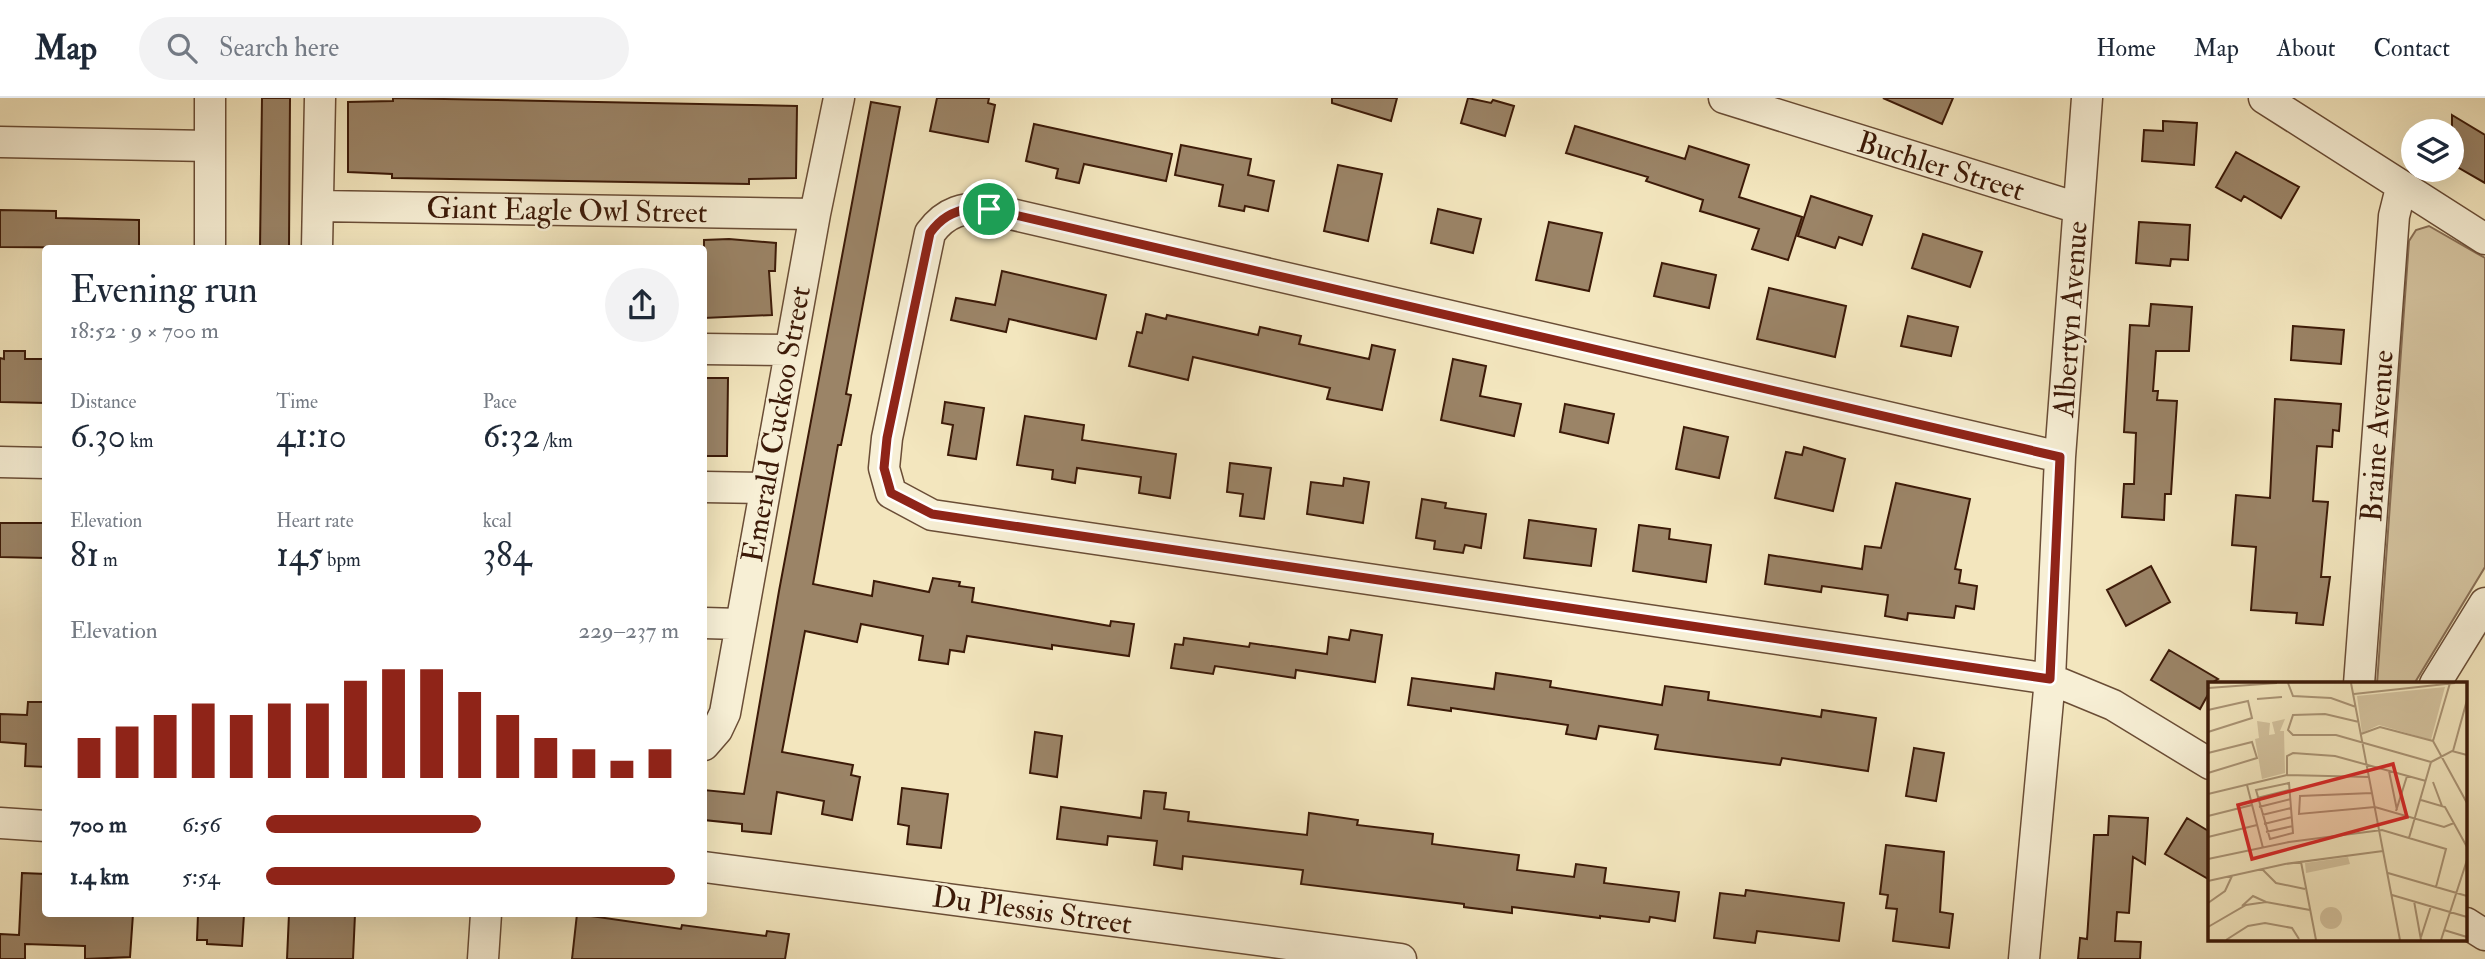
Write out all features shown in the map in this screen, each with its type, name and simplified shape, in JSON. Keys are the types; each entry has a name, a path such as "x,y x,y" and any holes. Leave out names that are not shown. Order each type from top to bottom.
{"street":[{"path":"210,98 210,245"},
{"path":"317,245 320,98"},
{"name":"Emerald Cuckoo Street","path":"707,742 717,730 725,713 764,488 839,98"},
{"name":"Buchler Street","path":"1724,98 2078,208"},
{"name":"Albertyn Avenue","path":"2024,959 2050,679 2060,457 2087,98"},
{"path":"2264,98 2401,188 2485,239"},
{"path":"0,142 209,146"},
{"name":"Braine Avenue","path":"2359,682 2394,216 2401,188"},
{"name":"Giant Eagle Owl Street","path":"318,206 815,214"},
{"path":"2060,457 989,209 970,208 954,211 939,221 930,233 887,438 884,468 891,493 932,514 2050,679 2113,705 2208,763"},
{"path":"707,349 790,350"},
{"path":"0,462 42,463"},
{"path":"707,487 764,488"},
{"path":"2436,682 2485,603"},
{"path":"707,623 740,624"},
{"path":"0,823 42,825"},
{"name":"Du Plessis Street","path":"707,867 1401,959"},
{"path":"483,959 486,917"},
{"path":"2468,924 2485,935"}],"shaded area":[{"path":"2429,226 2485,258 2485,567 2415,682 2377,682 2409,241 2416,230"}],"building":[{"path":"262,98 290,98 289,245 260,245"},
{"path":"393,98 797,106 796,178 749,179 749,184 392,178 392,174 348,172 348,102 393,101"},
{"path":"937,98 989,98 988,103 995,105 988,142 930,131"},
{"path":"1332,98 1397,98 1391,121 1332,103"},
{"path":"1468,98 1491,103 1493,100 1514,106 1505,136 1461,123"},
{"path":"1883,98 1953,98 1942,124"},
{"path":"871,102 900,107 846,394 851,395 841,445 838,445 813,584 872,596 874,581 929,592 933,578 960,582 959,586 974,588 972,602 1110,626 1111,621 1134,624 1129,656 1052,645 1052,649 967,636 964,652 950,650 948,664 919,660 923,636 861,624 857,642 805,631 782,752 853,765 851,775 860,777 852,820 822,814 824,801 777,792 771,834 742,831 742,824 707,820 707,790 744,794 779,591"},
{"path":"2163,121 2197,123 2194,165 2142,161 2144,130 2163,131"},
{"path":"2464,122 2485,135 2485,183 2464,171"},
{"path":"1034,124 1172,154 1166,181 1084,164 1079,183 1056,178 1058,169 1026,161"},
{"path":"1575,126 1685,159 1689,146 1749,165 1739,197 1802,217 1788,260 1752,249 1759,229 1700,211 1703,200 1646,181 1648,177 1566,153"},
{"path":"1181,145 1251,159 1248,175 1274,181 1268,211 1245,206 1244,211 1219,206 1223,185 1175,175"},
{"path":"2236,152 2299,187 2281,218 2244,196 2241,201 2216,187"},
{"path":"1338,165 1382,174 1368,241 1324,231"},
{"path":"1811,196 1872,216 1862,245 1839,237 1835,248 1798,236"},
{"path":"1438,209 1481,219 1473,253 1431,243"},
{"path":"0,210 56,211 56,218 139,220 139,245 0,247"},
{"path":"1549,222 1602,233 1589,291 1536,280"},
{"path":"2139,222 2190,225 2188,260 2171,259 2170,266 2136,263"},
{"path":"1923,234 1982,252 1970,287 1912,268"},
{"path":"704,240 776,243 775,271 769,271 772,315 707,318 707,245 704,245"},
{"path":"1662,263 1716,275 1709,308 1654,296"},
{"path":"1002,271 1106,295 1096,339 1009,319 1006,332 951,320 956,298 995,305"},
{"path":"1769,288 1846,306 1835,357 1757,339"},
{"path":"2151,304 2192,307 2189,351 2156,351 2153,391 2158,391 2157,400 2177,401 2171,494 2165,494 2164,520 2122,517 2124,484 2134,484 2136,433 2124,432 2130,325 2149,326"},
{"path":"1146,314 1166,319 1167,315 1258,335 1260,327 1301,336 1299,344 1369,359 1372,345 1395,350 1382,410 1327,399 1330,388 1193,357 1188,380 1129,366 1137,332 1142,333"},
{"path":"1908,316 1958,327 1951,356 1901,346"},
{"path":"2293,326 2344,330 2341,364 2291,360"},
{"path":"4,351 25,351 25,359 42,359 42,403 0,402 0,358 4,359"},
{"path":"1453,359 1486,366 1480,396 1521,404 1514,436 1441,420"},
{"path":"707,378 728,378 727,456 707,456"},
{"path":"2275,399 2341,404 2339,431 2333,430 2332,447 2317,446 2313,501 2328,502 2321,577 2330,577 2323,625 2296,623 2297,613 2251,610 2256,547 2232,545 2236,495 2270,498"},
{"path":"945,402 984,408 976,459 948,455 953,425 942,423"},
{"path":"1565,404 1614,414 1608,443 1560,432"},
{"path":"1025,416 1084,425 1082,440 1176,454 1170,498 1139,493 1141,477 1077,468 1075,483 1052,479 1053,470 1017,465"},
{"path":"1684,427 1728,437 1719,478 1676,469"},
{"path":"1804,447 1845,459 1833,511 1775,498 1786,452 1802,455"},
{"path":"1230,463 1271,468 1264,519 1240,516 1243,494 1227,492"},
{"path":"1344,478 1369,482 1363,523 1307,514 1311,482 1343,486"},
{"path":"1896,483 1970,499 1955,569 1961,570 1959,583 1977,586 1974,609 1956,606 1954,618 1908,613 1907,620 1885,616 1888,595 1822,586 1821,592 1765,584 1769,555 1862,569 1865,546 1881,548"},
{"path":"1422,499 1446,503 1445,508 1486,514 1481,548 1465,545 1463,553 1434,549 1435,541 1416,538"},
{"path":"1529,520 1596,529 1591,566 1524,558"},
{"path":"0,523 42,523 42,558 0,557"},
{"path":"1639,525 1670,529 1669,539 1711,545 1706,582 1633,571"},
{"path":"2151,566 2170,602 2126,626 2107,590"},
{"path":"1351,630 1382,635 1375,682 1296,670 1295,678 1215,666 1213,674 1171,668 1175,644 1183,645 1184,638 1249,647 1250,643 1327,654 1329,637 1349,640"},
{"path":"2169,650 2218,679 2208,682 2208,695 2200,709 2151,680"},
{"path":"1496,673 1551,681 1550,687 1662,705 1665,686 1709,692 1708,700 1821,717 1822,710 1876,718 1868,771 1782,758 1780,765 1655,749 1658,735 1599,726 1596,739 1566,734 1568,725 1451,708 1451,711 1408,705 1412,678 1494,689"},
{"path":"28,702 42,702 42,767 25,766 26,744 0,742 0,714 27,715"},
{"path":"1035,732 1062,736 1057,777 1030,773"},
{"path":"1914,748 1944,753 1936,801 1906,796"},
{"path":"902,788 948,794 941,848 907,844 909,826 898,824"},
{"path":"1144,791 1166,793 1164,809 1189,812 1188,821 1307,835 1309,813 1358,820 1357,825 1433,834 1432,844 1519,855 1517,870 1574,877 1576,864 1606,868 1604,883 1679,892 1675,921 1650,917 1649,922 1600,918 1512,907 1512,913 1464,907 1464,904 1301,884 1303,870 1183,856 1182,869 1154,865 1157,841 1108,836 1107,845 1057,839 1061,807 1141,818"},
{"path":"2109,816 2148,818 2145,864 2133,857 2129,913 2117,912 2115,941 2141,942 2140,959 2078,959 2080,938 2087,939 2094,835 2108,835"},
{"path":"2187,818 2208,831 2208,879 2165,854"},
{"path":"1886,845 1944,852 1940,912 1953,914 1949,948 1893,941 1897,909 1886,908 1888,895 1880,894"},
{"path":"22,873 42,874 42,917 133,917 130,957 85,959 85,946 25,944 25,959 0,959 0,934 19,935"},
{"path":"1746,890 1844,903 1839,941 1757,931 1755,943 1714,938 1720,893 1745,896"},
{"path":"198,917 244,917 242,946 207,944 207,940 197,940"},
{"path":"289,917 355,917 353,959 287,959"},
{"path":"577,917 598,917 681,929 682,925 766,936 767,931 789,934 785,959 572,959"}],"route":[{"path":"989,209 2060,457 2050,679 932,514 909,504 891,493 884,468 887,438 930,233 939,221 954,211 989,209"}]}
